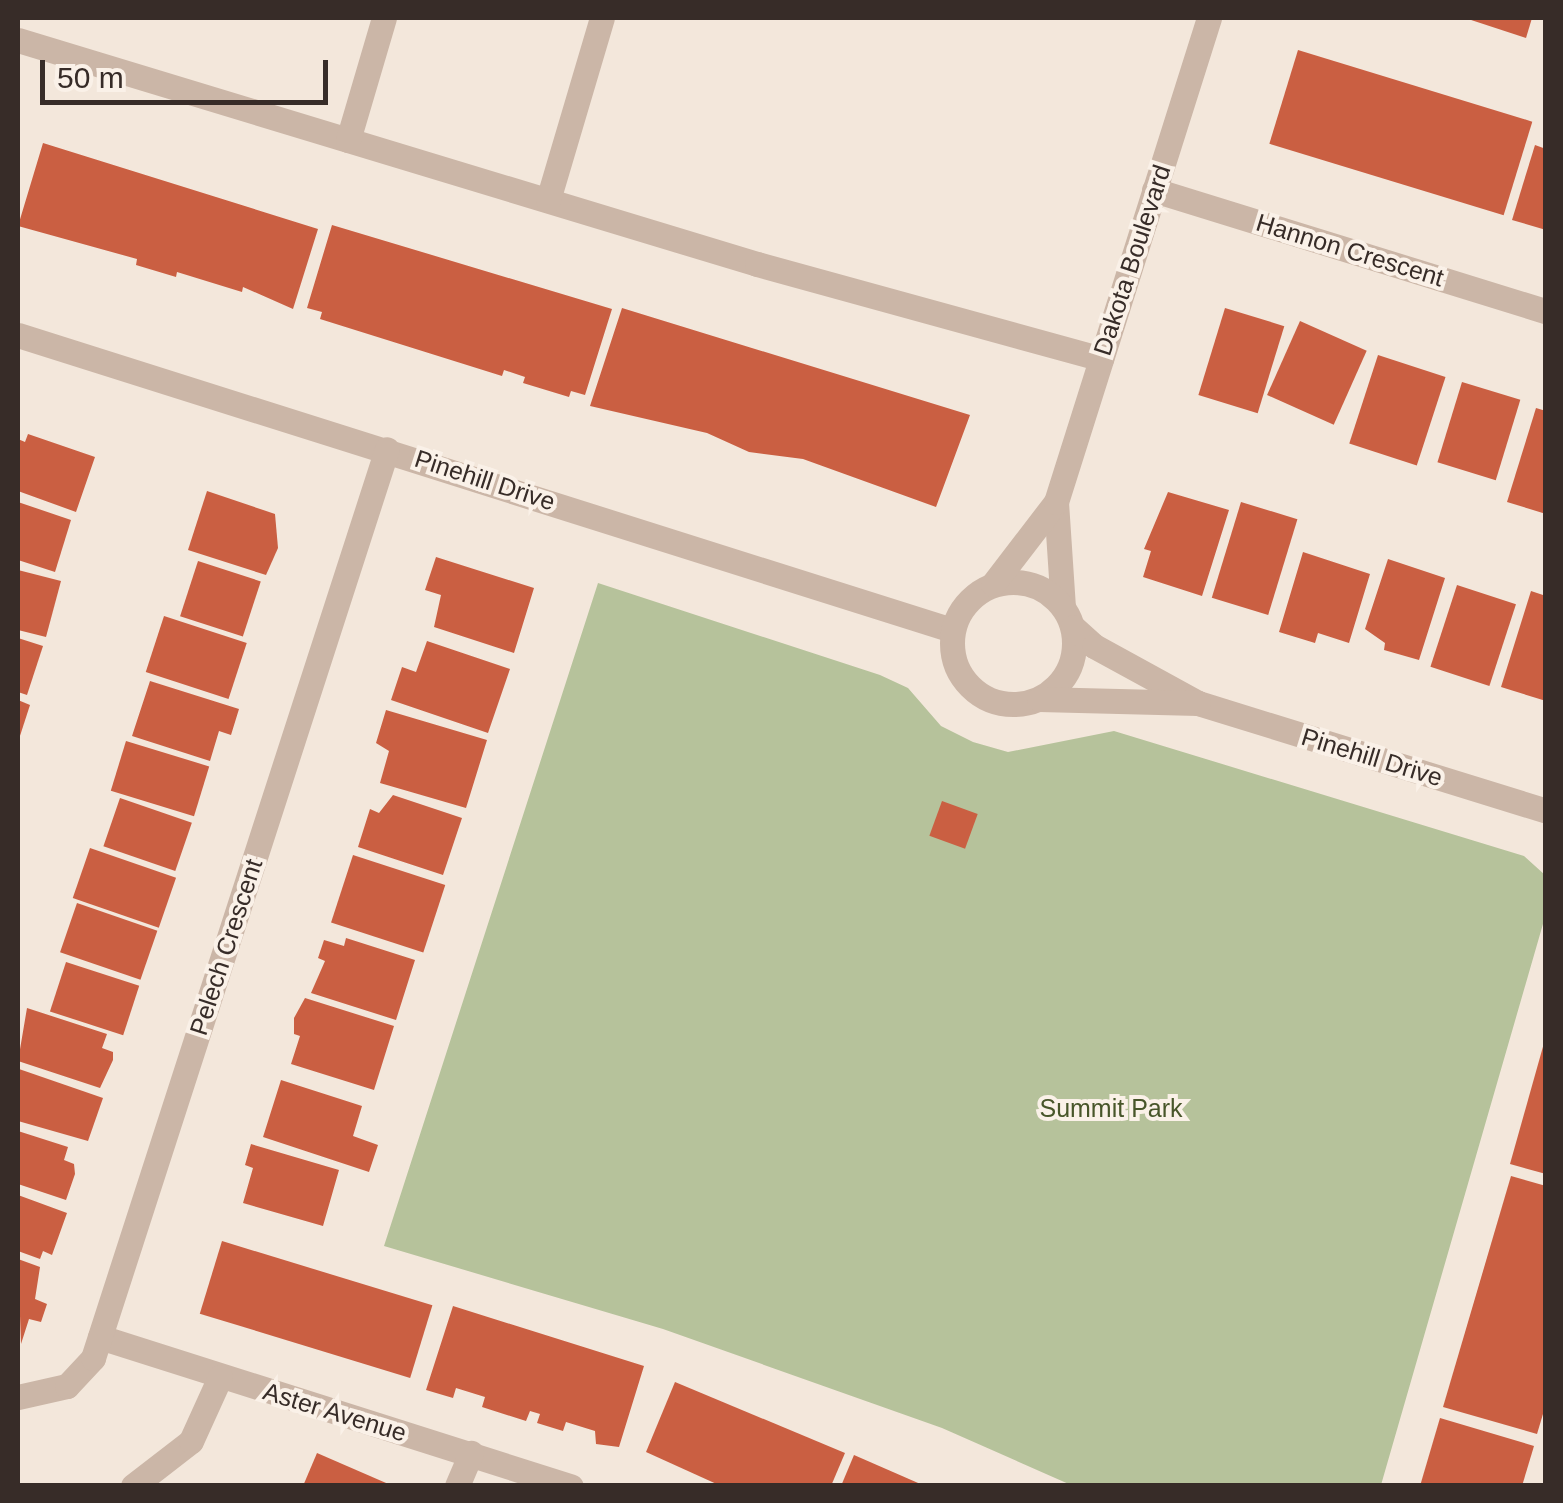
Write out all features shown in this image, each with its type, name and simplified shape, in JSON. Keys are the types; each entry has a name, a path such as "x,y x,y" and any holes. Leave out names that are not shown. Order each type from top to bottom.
{"street":[{"path":"348,140 384,18"},
{"path":"548,200 602,18"},
{"name":"Dakota Boulevard","path":"993,584 1056,502 1209,18"},
{"path":"18,40 548,200 1101,359"},
{"name":"Hannon Crescent","path":"1154,190 1546,311"},
{"name":"Pinehill Drive","path":"18,335 952,630"},
{"name":"Pelech Crescent","path":"18,1397 67,1386 82,1375 100,1337 387,449"},
{"name":"Dakota Boulevard","path":"1056,502 1068,617"},
{"path":"993,584 1032,584 1068,617 1072,660 1039,699 1020,704 982,697 956,668 952,630 966,602 993,584"},
{"name":"Pinehill Drive","path":"1068,617 1094,646 1198,703 1546,810"},
{"name":"Pinehill Drive","path":"1039,699 1198,703"},
{"name":"Aster Avenue","path":"100,1337 571,1486"},
{"path":"132,1486 191,1441 220,1377"},
{"path":"458,1486 471,1453"}],"green space":[{"name":"Summit Park","path":"598,583 880,675 908,688 941,726 973,742 1008,752 1114,731 1524,856 1545,875 1545,917 1381,1485 1071,1485 942,1428 663,1329 384,1246"}],"building":[{"path":"1465,18 1532,18 1526,38"},
{"path":"1298,50 1532,122 1504,215 1269,144"},
{"path":"43,143 318,229 293,309 243,287 242,292 177,272 176,277 136,265 137,259 18,226"},
{"path":"1535,145 1546,149 1546,230 1512,220"},
{"path":"332,225 612,309 585,395 571,391 569,397 523,383 525,377 504,370 502,376 320,319 322,312 307,308"},
{"path":"622,308 970,415 936,507 803,459 749,452 707,433 590,406"},
{"path":"1225,308 1284,326 1258,413 1198,395"},
{"path":"1300,321 1367,351 1334,425 1267,395"},
{"path":"1378,355 1446,377 1417,465 1349,443"},
{"path":"1462,382 1520,400 1496,480 1437,462"},
{"path":"1536,408 1546,411 1546,514 1507,502"},
{"path":"28,434 95,457 76,512 18,491 18,439 25,442"},
{"path":"207,491 275,514 278,548 266,575 188,550"},
{"path":"1168,492 1229,510 1202,596 1143,577 1151,551 1144,549"},
{"path":"18,502 71,520 55,572 18,560"},
{"path":"1241,502 1297,519 1268,615 1212,598"},
{"path":"1303,552 1370,574 1349,643 1318,633 1315,643 1279,632"},
{"path":"436,557 534,588 514,653 434,627 441,595 425,590"},
{"path":"1388,559 1445,578 1419,660 1384,650 1385,643 1365,629"},
{"path":"198,561 261,581 243,637 180,616"},
{"path":"18,570 61,581 46,637 18,630"},
{"path":"1457,585 1516,604 1489,686 1430,667"},
{"path":"1531,591 1546,596 1546,701 1501,687"},
{"path":"164,616 247,643 229,699 146,672"},
{"path":"18,638 43,646 27,695 18,692"},
{"path":"427,641 510,669 488,733 391,700 402,667 416,672"},
{"path":"150,681 239,709 231,735 219,731 210,761 132,736"},
{"path":"18,700 30,705 18,742"},
{"path":"386,710 487,740 466,808 380,783 389,751 376,743"},
{"path":"126,741 209,766 194,816 111,791"},
{"path":"393,795 462,818 443,875 358,847 370,809 379,813"},
{"path":"120,798 192,823 175,871 103,846"},
{"path":"942,801 978,814 965,849 929,836"},
{"path":"90,848 176,878 159,928 73,898"},
{"path":"353,855 445,885 423,952 331,923"},
{"path":"77,903 157,931 140,980 60,952"},
{"path":"346,938 415,960 396,1020 311,993 325,961 318,958 324,940 344,946"},
{"path":"66,962 139,986 123,1035 50,1011"},
{"path":"305,998 394,1026 374,1090 291,1064 300,1036 294,1034 294,1018"},
{"path":"27,1008 107,1034 102,1048 113,1052 113,1060 100,1088 18,1061"},
{"path":"1546,1043 1546,1174 1510,1164"},
{"path":"19,1069 103,1098 88,1141 18,1121"},
{"path":"281,1080 362,1106 353,1136 378,1145 369,1172 263,1137"},
{"path":"18,1131 68,1147 64,1160 74,1164 75,1174 66,1200 18,1184"},
{"path":"251,1144 339,1170 323,1226 243,1203 253,1168 245,1165"},
{"path":"1511,1176 1546,1186 1546,1404 1537,1434 1443,1407"},
{"path":"18,1195 67,1213 52,1255 43,1251 40,1259 18,1251"},
{"path":"222,1241 432,1305 410,1378 200,1314"},
{"path":"18,1259 40,1267 35,1299 47,1304 41,1322 29,1319 21,1344"},
{"path":"453,1306 644,1366 619,1447 596,1444 595,1431 566,1422 563,1431 537,1423 540,1414 530,1411 526,1421 482,1407 485,1397 456,1388 453,1398 426,1390"},
{"path":"675,1382 845,1453 831,1486 721,1486 646,1452"},
{"path":"1440,1418 1534,1446 1522,1486 1420,1486"},
{"path":"317,1453 393,1486 303,1486"},
{"path":"854,1455 925,1486 841,1486"}]}
